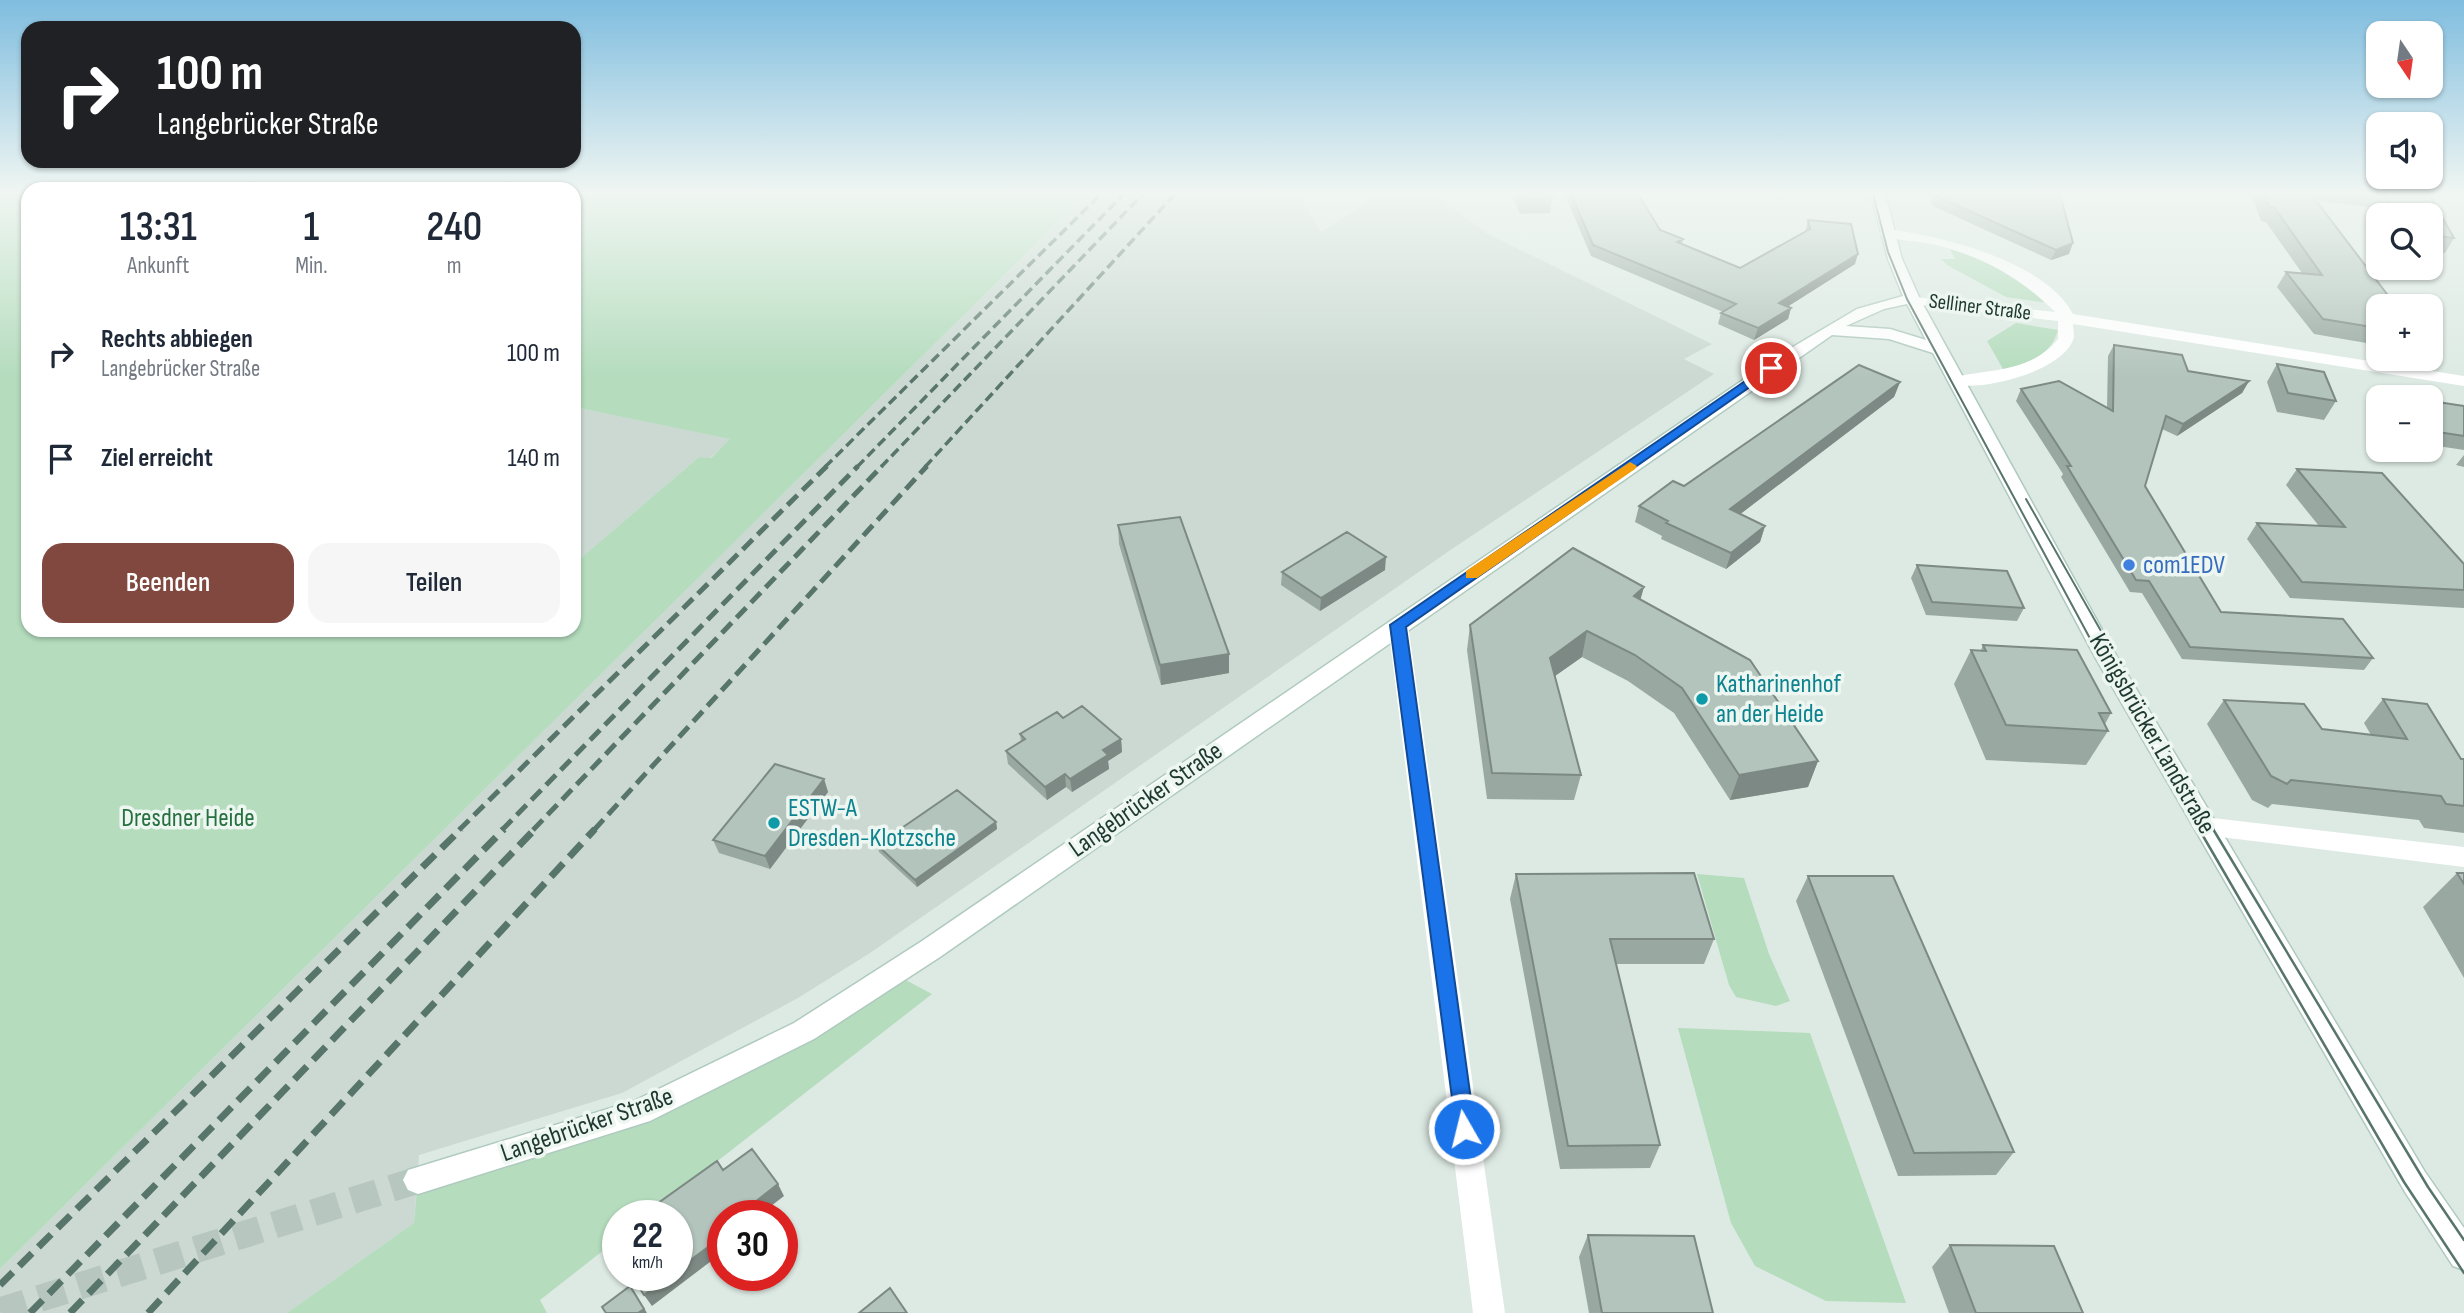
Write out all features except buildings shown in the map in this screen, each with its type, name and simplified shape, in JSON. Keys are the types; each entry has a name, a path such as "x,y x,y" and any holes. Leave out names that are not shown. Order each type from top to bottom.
{"main road":[{"name":"Königsbrücker Landstraße","path":"1895,255 1912,299 1938,349 2106,657 2408,1171 2464,1255"},
{"path":"1957,381 2013,373 2045,361 2066,339 2067,318 2043,291 1980,255"},
{"name":"Selliner Straße","path":"1912,299 2067,318 2464,381"},
{"name":"Langebrücker Straße","path":"418,1180 640,1112 804,1031 931,949 1828,330 1876,307 1912,299"},
{"path":"1828,330 1890,334 1938,349"},
{"path":"1398,625 1489,1313"},
{"path":"2204,826 2464,857"}],"shaded area":[{"path":"1024,255 1531,255 1712,344 1684,359 1714,374 1449,551 870,953 798,998 622,1093 419,1155 414,1223 287,1313 0,1313 0,1269"},
{"path":"581,408 731,439 710,458 699,457 581,558"}],"green space":[{"name":"Dresdner Heide","path":"0,255 21,255 21,637 581,637 581,558 699,457 711,458 730,439 581,408 581,255 1024,255 0,1269"},
{"path":"1953,255 1968,255 2003,270 2049,303 2006,297 1947,265 1941,259 1955,259"},
{"path":"2016,323 2058,330 2050,346 2037,357 2003,369 1987,341"},
{"path":"1697,874 1744,878 1769,954 1790,1001 1776,1006 1736,997 1729,985"},
{"path":"898,976 932,994 668,1200 602,1200 602,1252 540,1300 547,1313 287,1313 414,1223 417,1188 643,1120"},
{"path":"1678,1028 1810,1033 1906,1303 1826,1301 1755,1266 1731,1223"}],"tunnel":[{"path":"0,1311 418,1180"}],"tram line":[{"path":"1889,255 1907,299 2100,657 2200,830"},
{"path":"2026,499 2214,830"},
{"path":"2199,829 2404,1182 2464,1273"},
{"path":"2213,829 2428,1187 2464,1240"}],"railway":[{"path":"825,467 1039,255"},
{"path":"857,467 1064,255"},
{"path":"881,467 1084,255"},
{"path":"925,467 1119,255"},
{"path":"459,830 827,466"},
{"path":"502,830 858,466"},
{"path":"533,830 882,466"},
{"path":"594,830 927,466"},
{"path":"0,1285 461,829"},
{"path":"30,1313 504,829"},
{"path":"70,1313 535,829"},
{"path":"148,1313 595,829"}],"slow traffic":[{"path":"1471,575 1630,466"}],"place":[{"name":"com1EDV","path":"2129,565"},
{"name":"Katharinenhof an der Heide","path":"1702,699"},
{"name":"ESTW-A Dresden-Klotzsche","path":"774,823"}],"route":[{"path":"1464,1129 1398,625 1771,368"}]}
